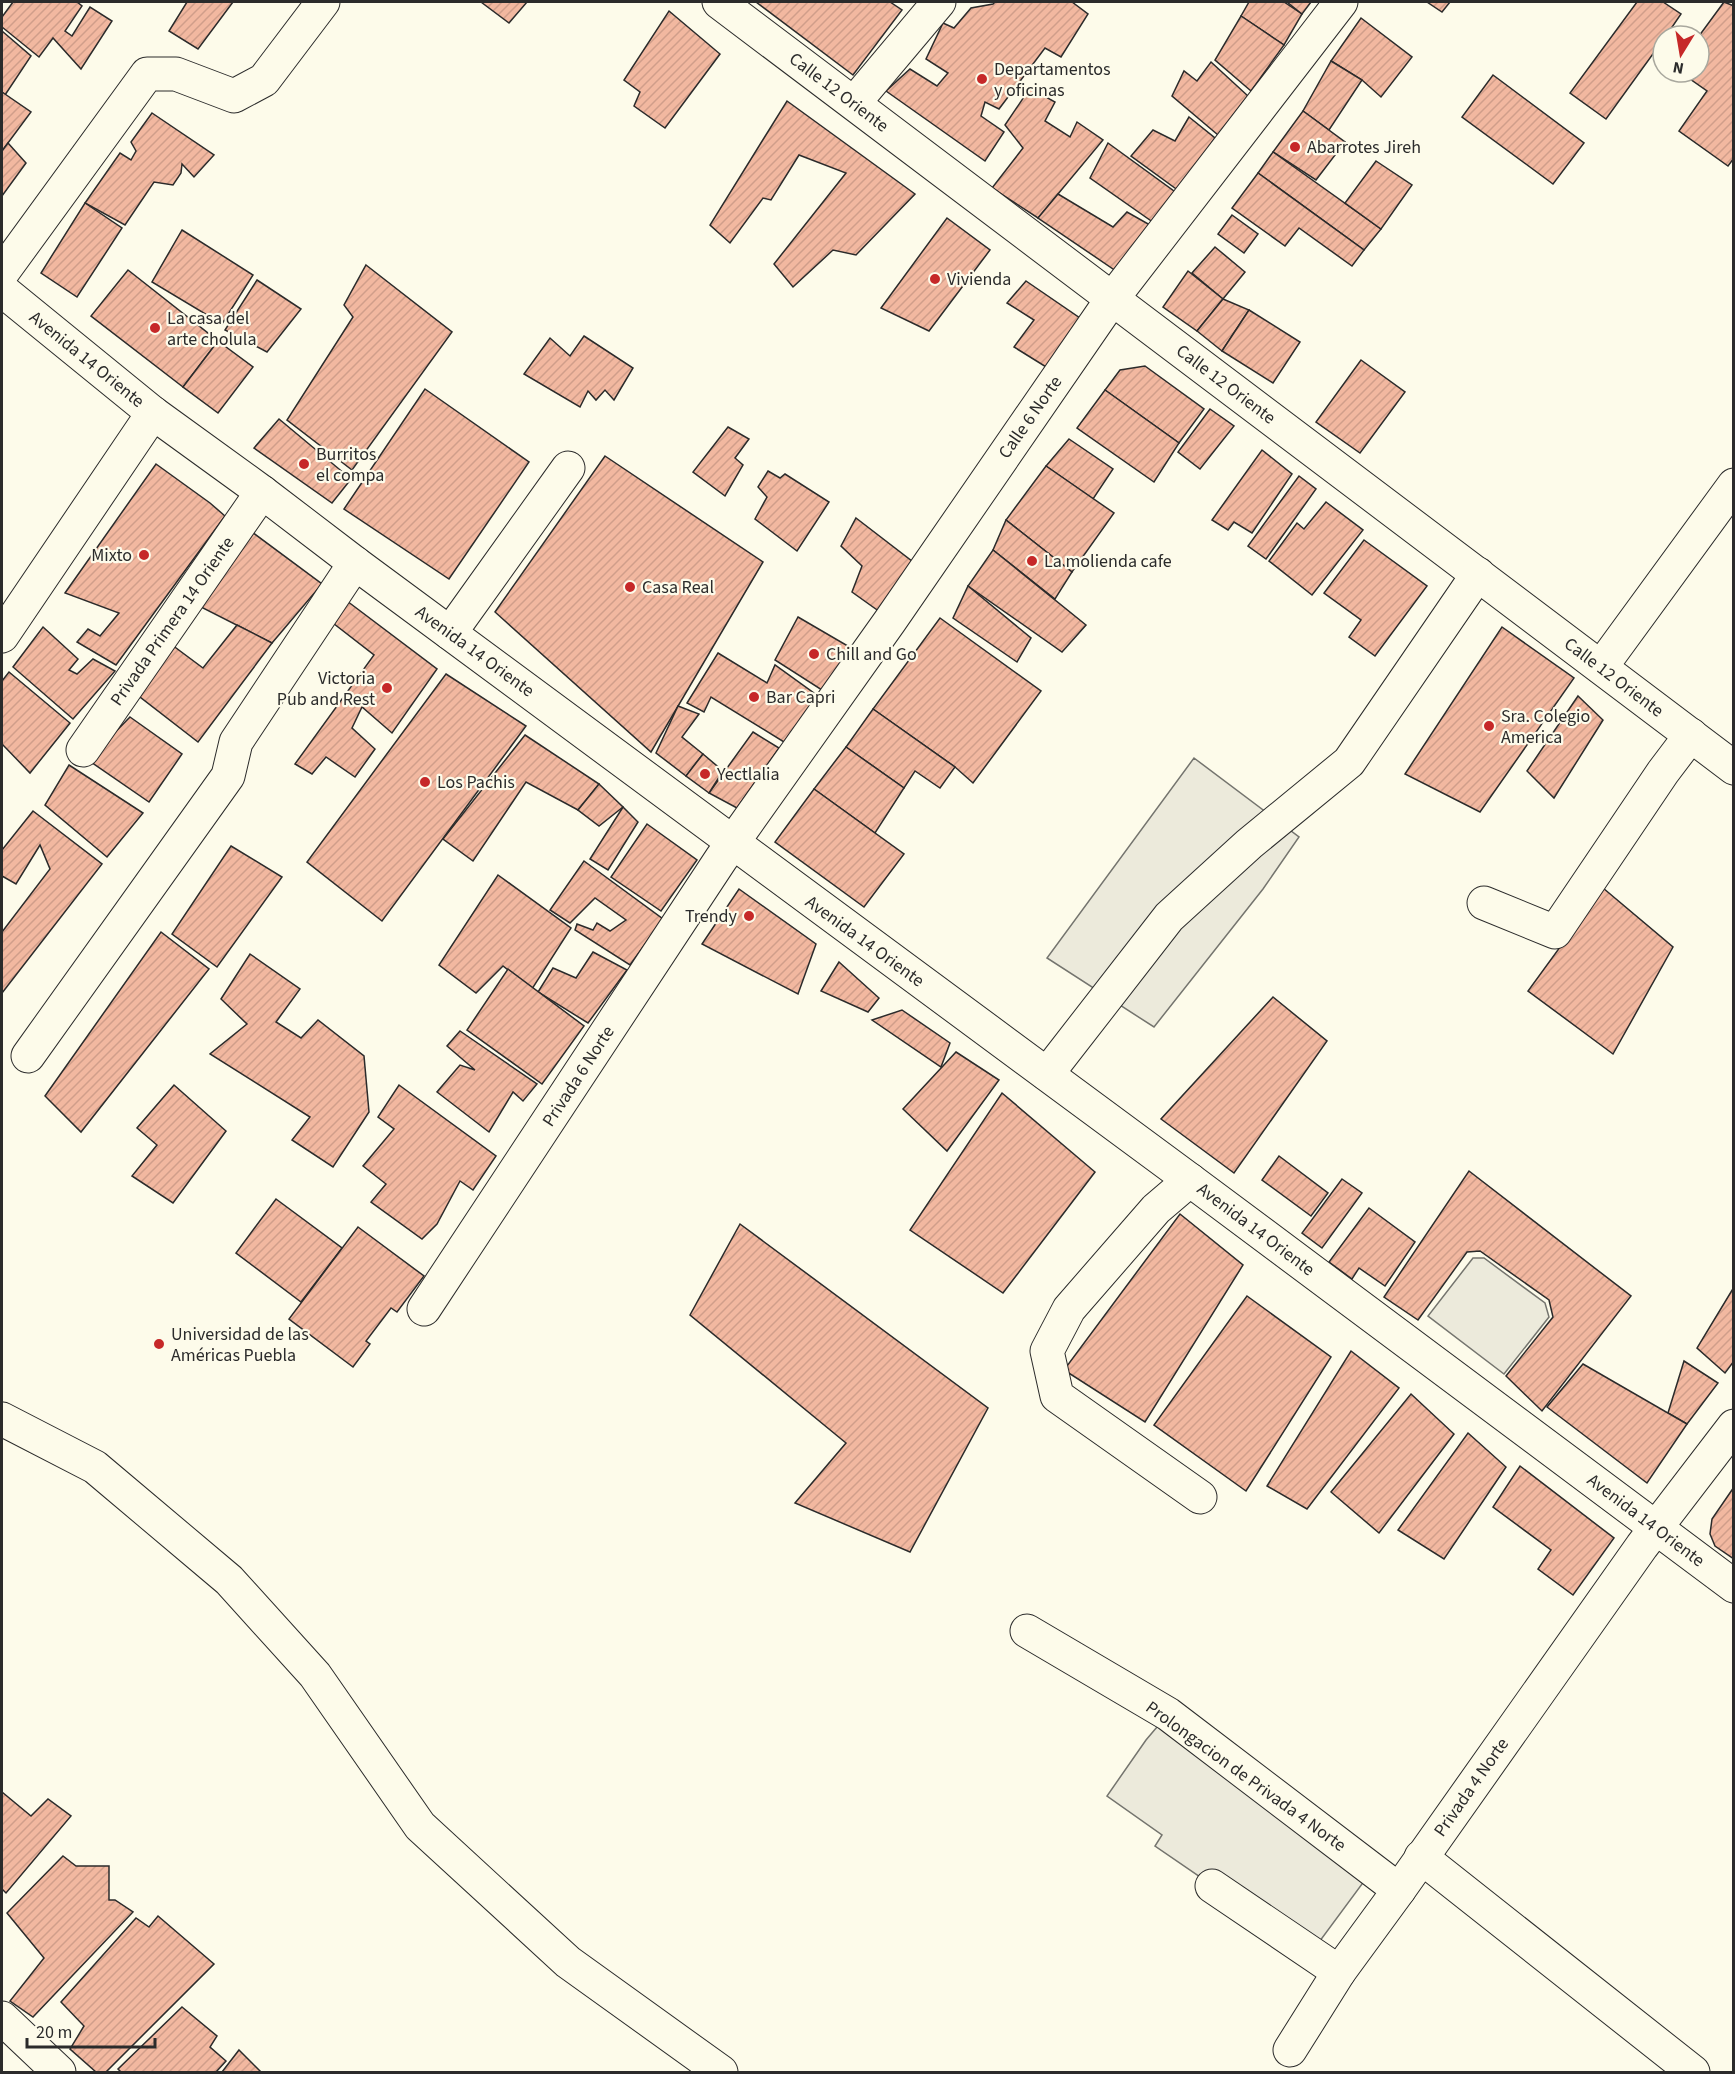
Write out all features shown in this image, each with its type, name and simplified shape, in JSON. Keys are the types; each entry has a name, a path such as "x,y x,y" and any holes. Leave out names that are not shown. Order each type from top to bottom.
{"street":[{"path":"2,273 147,74 176,74 234,96 264,80 323,2"},
{"name":"Calle 12 Oriente","path":"719,2 1734,768"},
{"path":"854,103 939,2"},
{"name":"Calle 6 Norte","path":"733,843 897,611 1112,298 1341,2"},
{"name":"Avenida 14 Oriente","path":"2,290 153,413 1658,1527 1734,1586"},
{"path":"2,636 153,413"},
{"path":"450,633 568,468"},
{"path":"1601,667 1734,485"},
{"name":"Privada Primera 14 Oriente","path":"82,750 262,492"},
{"path":"28,1056 228,776 236,742 355,563"},
{"path":"1047,1074 1169,917 1249,844 1349,762 1478,574"},
{"path":"1484,903 1555,932 1691,735"},
{"name":"Privada 6 Norte","path":"424,1309 733,843"},
{"path":"1190,1180 1156,1209 1069,1310 1047,1351 1057,1396 1200,1497"},
{"path":"2,1419 95,1467 229,1580 315,1674 420,1826 568,1962 721,2073"},
{"name":"Privada 4 Norte","path":"1290,2050 1339,1972 1642,1546 1734,1426"},
{"name":"Prolongacion de Privada 4 Norte","path":"1027,1631 1168,1714 1399,1890"},
{"path":"1421,1857 1693,2073"},
{"path":"1212,1886 1339,1972"},
{"path":"2,2018 59,2073"}],"shaded area":[{"path":"1194,758 1299,837 1263,889 1154,1027 1047,958"},
{"path":"1473,1258 1484,1258 1545,1303 1549,1317 1504,1374 1428,1316"},
{"path":"1168,1714 1368,1876 1311,1953 1155,1846 1162,1835 1107,1796 1146,1740"}],"building":[{"path":"13,2 77,2 82,6 65,31 72,36 90,7 112,21 81,69 53,38 39,57 2,27 2,17"},
{"path":"187,2 233,2 198,49 169,31"},
{"path":"481,2 527,2 509,23"},
{"path":"756,2 890,2 902,10 853,75"},
{"name":"Departamentos y oficinas","path":"995,2 1072,2 1088,14 1061,57 1045,48 999,109 985,102 981,116 1004,132 985,161 886,91 910,69 937,86 948,73 926,59 943,23 954,28 971,8"},
{"path":"1249,2 1284,2 1302,14 1284,45 1241,16"},
{"path":"1287,2 1311,2 1302,14"},
{"path":"1427,2 1450,2 1442,12"},
{"path":"1637,2 1663,2 1681,14 1674,24 1651,24 1651,57 1606,119 1570,93"},
{"path":"1724,2 1734,6 1734,158 1728,166 1679,131 1707,91 1697,84 1711,84 1711,24 1708,24"},
{"path":"669,11 720,54 665,128 634,106 640,92 624,80"},
{"path":"1241,16 1284,45 1251,91 1215,60"},
{"path":"1361,18 1412,57 1381,97 1362,80 1331,61"},
{"path":"2,31 31,56 5,95 2,92"},
{"path":"1331,61 1362,80 1329,130 1303,111"},
{"path":"1211,62 1248,96 1218,135 1172,96 1184,71 1197,81"},
{"path":"1493,75 1584,143 1553,184 1462,117"},
{"path":"1030,88 1055,102 1045,121 1070,137 1077,122 1103,140 1038,218 992,188 1023,148 1005,125"},
{"path":"2,92 31,112 2,151"},
{"path":"787,101 915,194 856,255 833,250 793,287 774,264 846,173 799,155 771,200 763,198 730,243 710,225"},
{"path":"1303,111 1345,142 1316,180 1273,152"},
{"path":"152,113 214,155 194,177 182,164 181,173 173,185 154,182 125,225 85,203 120,153 131,160 136,151 131,142"},
{"path":"1189,117 1215,138 1179,191 1131,156 1153,130 1175,141"},
{"path":"8,143 26,163 2,196 2,151"},
{"path":"1108,143 1178,194 1157,225 1090,178"},
{"path":"1273,152 1381,229 1364,250 1258,173"},
{"path":"1376,161 1412,185 1381,229 1345,203"},
{"path":"1258,173 1364,250 1352,266 1299,228 1285,246 1232,208"},
{"path":"1058,194 1113,227 1127,212 1150,225 1116,271 1038,218"},
{"path":"85,203 122,228 77,297 41,273"},
{"path":"1232,215 1258,234 1244,253 1218,234"},
{"name":"Vivienda","path":"947,218 990,250 929,331 881,308"},
{"path":"182,230 253,275 222,324 152,282"},
{"path":"1215,247 1245,272 1223,299 1192,273"},
{"path":"366,265 452,332 352,470 287,420 353,317 344,305"},
{"name":"La casa del arte cholula","path":"128,270 218,341 183,387 91,316"},
{"path":"1188,271 1223,299 1197,331 1163,307"},
{"path":"257,280 301,309 267,352 225,330"},
{"path":"1026,281 1093,327 1059,375 1014,347 1034,320 1007,303"},
{"path":"1223,299 1249,310 1222,351 1197,331"},
{"path":"1249,310 1300,342 1273,383 1222,351"},
{"path":"584,336 633,368 614,400 605,390 596,400 588,391 580,407 524,374 550,338 570,356"},
{"path":"218,341 253,367 218,413 183,387"},
{"path":"1361,360 1405,392 1360,453 1316,422"},
{"path":"1145,366 1204,409 1179,443 1105,390 1120,370"},
{"path":"425,389 529,462 449,579 344,509"},
{"path":"1105,390 1179,443 1154,482 1077,428"},
{"path":"1210,409 1234,426 1200,469 1178,452"},
{"name":"Burritos el compa","path":"279,419 351,479 332,503 254,448"},
{"path":"728,427 749,439 735,458 743,465 725,496 693,472"},
{"path":"1069,439 1113,469 1093,499 1046,466"},
{"path":"1262,450 1292,474 1252,533 1234,522 1228,530 1212,520"},
{"name":"Casa Real","path":"605,456 763,562 651,752 495,612"},
{"name":"Mixto","path":"156,464 225,516 116,665 77,642 88,629 100,636 119,613 65,593"},
{"path":"1046,466 1114,513 1072,572 1006,520"},
{"path":"768,471 780,478 785,474 829,502 797,551 755,519 767,497 758,487"},
{"path":"1299,476 1316,489 1266,559 1248,546"},
{"path":"1326,502 1363,530 1312,595 1269,561 1297,523 1304,529"},
{"path":"856,518 917,565 887,617 852,592 862,566 841,546"},
{"name":"La molienda cafe","path":"1006,520 1072,572 1055,599 993,550"},
{"path":"248,529 322,584 272,643 201,607"},
{"path":"1364,540 1427,586 1375,656 1349,637 1361,620 1324,593"},
{"path":"993,550 1086,625 1062,652 968,586"},
{"path":"968,586 1031,638 1017,662 953,618"},
{"name":"Victoria Pub and Rest","path":"347,601 437,669 392,733 362,707 352,728 375,749 355,777 326,757 312,774 295,764 374,655 329,620"},
{"name":"Chill and Go","path":"798,617 853,649 825,692 775,660"},
{"path":"940,618 1041,691 973,783 955,767 873,709"},
{"path":"237,625 272,643 198,742 131,690 168,642 203,668"},
{"path":"43,627 78,659 69,670 77,674 93,659 115,671 73,719 13,667"},
{"name":"Sra. Colegio America","path":"1502,627 1574,678 1480,812 1405,774"},
{"name":"Bar Capri","path":"718,653 767,683 775,665 818,696 784,742 711,697 704,712 687,703"},
{"path":"9,672 70,723 30,773 2,744 2,681"},
{"name":"Los Pachis","path":"446,674 526,726 382,921 307,862"},
{"path":"1578,696 1603,720 1554,798 1527,771"},
{"path":"678,706 699,714 682,737 703,754 686,776 656,753"},
{"path":"873,709 955,767 940,788 915,771 904,788 846,747"},
{"path":"130,717 182,754 149,802 88,760"},
{"path":"753,732 779,748 737,808 709,793"},
{"path":"525,735 599,784 578,810 526,782 473,861 443,839"},
{"path":"846,747 904,788 875,833 814,789"},
{"name":"Yectlalia","path":"703,754 723,771 709,793 686,776"},
{"path":"69,765 143,813 107,857 45,805"},
{"path":"599,784 623,807 599,826 578,810"},
{"path":"814,789 904,854 864,907 775,842"},
{"path":"623,807 638,822 608,870 590,859"},
{"path":"33,811 102,864 2,993 2,932 50,869 40,845 16,884 2,876 2,850"},
{"path":"647,824 697,860 661,911 611,877"},
{"path":"231,846 282,877 217,967 172,934"},
{"path":"584,861 663,919 630,965 575,930 577,924 593,930 597,923 610,931 626,920 595,898 570,923 550,910"},
{"path":"498,875 571,928 532,989 503,966 476,993 439,965"},
{"path":"1603,888 1673,947 1613,1054 1528,991"},
{"name":"Trendy","path":"739,889 816,944 798,994 702,944"},
{"path":"161,932 209,969 81,1132 45,1096"},
{"path":"593,952 627,970 588,1023 538,992 553,968 576,978"},
{"path":"250,954 300,989 276,1022 301,1038 318,1020 364,1056 369,1112 333,1167 292,1140 310,1117 210,1054 247,1024 221,999"},
{"path":"839,962 879,998 868,1012 821,991"},
{"path":"508,969 584,1026 542,1084 467,1030"},
{"path":"1273,997 1327,1041 1234,1173 1161,1119"},
{"path":"902,1010 950,1043 941,1067 872,1020"},
{"path":"460,1031 537,1084 523,1101 513,1092 489,1132 437,1092 460,1065 475,1070 447,1046"},
{"path":"956,1052 999,1080 947,1151 903,1109"},
{"path":"174,1085 226,1131 173,1203 132,1176 157,1145 137,1128"},
{"path":"399,1085 496,1156 473,1190 460,1181 437,1224 422,1239 371,1202 386,1184 363,1166 394,1129 378,1117"},
{"path":"1002,1093 1095,1172 1003,1293 910,1230"},
{"path":"1279,1156 1328,1193 1311,1216 1262,1180"},
{"path":"1469,1171 1631,1296 1542,1411 1506,1376 1553,1317 1549,1300 1480,1251 1467,1252 1418,1320 1384,1297"},
{"path":"1342,1179 1362,1193 1322,1248 1302,1233"},
{"path":"276,1199 342,1248 301,1302 236,1253"},
{"path":"1369,1208 1415,1242 1385,1286 1359,1268 1352,1279 1329,1262"},
{"path":"1180,1214 1243,1265 1145,1422 1064,1370"},
{"path":"740,1224 988,1408 910,1552 795,1503 846,1443 690,1315"},
{"path":"358,1227 424,1276 397,1312 391,1308 366,1341 370,1344 353,1367 289,1319"},
{"path":"1734,1287 1734,1361 1725,1373 1697,1348"},
{"path":"1247,1296 1331,1357 1246,1491 1154,1425"},
{"path":"1351,1351 1399,1388 1307,1509 1267,1486"},
{"path":"1684,1361 1718,1383 1687,1424 1668,1413"},
{"path":"1583,1364 1687,1424 1647,1483 1547,1407"},
{"path":"1411,1394 1454,1434 1379,1533 1331,1492"},
{"path":"1468,1433 1506,1467 1444,1559 1398,1530"},
{"path":"1520,1466 1614,1538 1573,1595 1538,1569 1551,1550 1493,1507"},
{"path":"1734,1487 1734,1559 1715,1546 1710,1534 1712,1519"},
{"path":"2,1792 31,1816 48,1799 71,1816 6,1893 2,1889"},
{"path":"63,1856 76,1866 109,1866 109,1900 115,1900 133,1912 33,2017 10,2001 44,1958 7,1913"},
{"path":"158,1916 214,1964 106,2072 96,2072 70,2049 84,2026 61,2002 136,1918 149,1927"},
{"path":"182,2007 217,2036 210,2047 226,2061 216,2072 121,2072 118,2069"},
{"path":"239,2050 261,2072 222,2072"}],"place":[{"name":"Departamentos y oficinas","path":"982,79"},
{"name":"Abarrotes Jireh","path":"1295,147"},
{"name":"Vivienda","path":"935,279"},
{"name":"La casa del arte cholula","path":"155,328"},
{"name":"Burritos el compa","path":"304,464"},
{"name":"Mixto","path":"144,555"},
{"name":"La molienda cafe","path":"1032,561"},
{"name":"Casa Real","path":"630,587"},
{"name":"Chill and Go","path":"814,654"},
{"name":"Victoria Pub and Rest","path":"387,688"},
{"name":"Bar Capri","path":"754,697"},
{"name":"Sra. Colegio America","path":"1489,726"},
{"name":"Yectlalia","path":"705,774"},
{"name":"Los Pachis","path":"425,782"},
{"name":"Trendy","path":"749,916"},
{"name":"Universidad de las Américas Puebla","path":"159,1344"}]}
